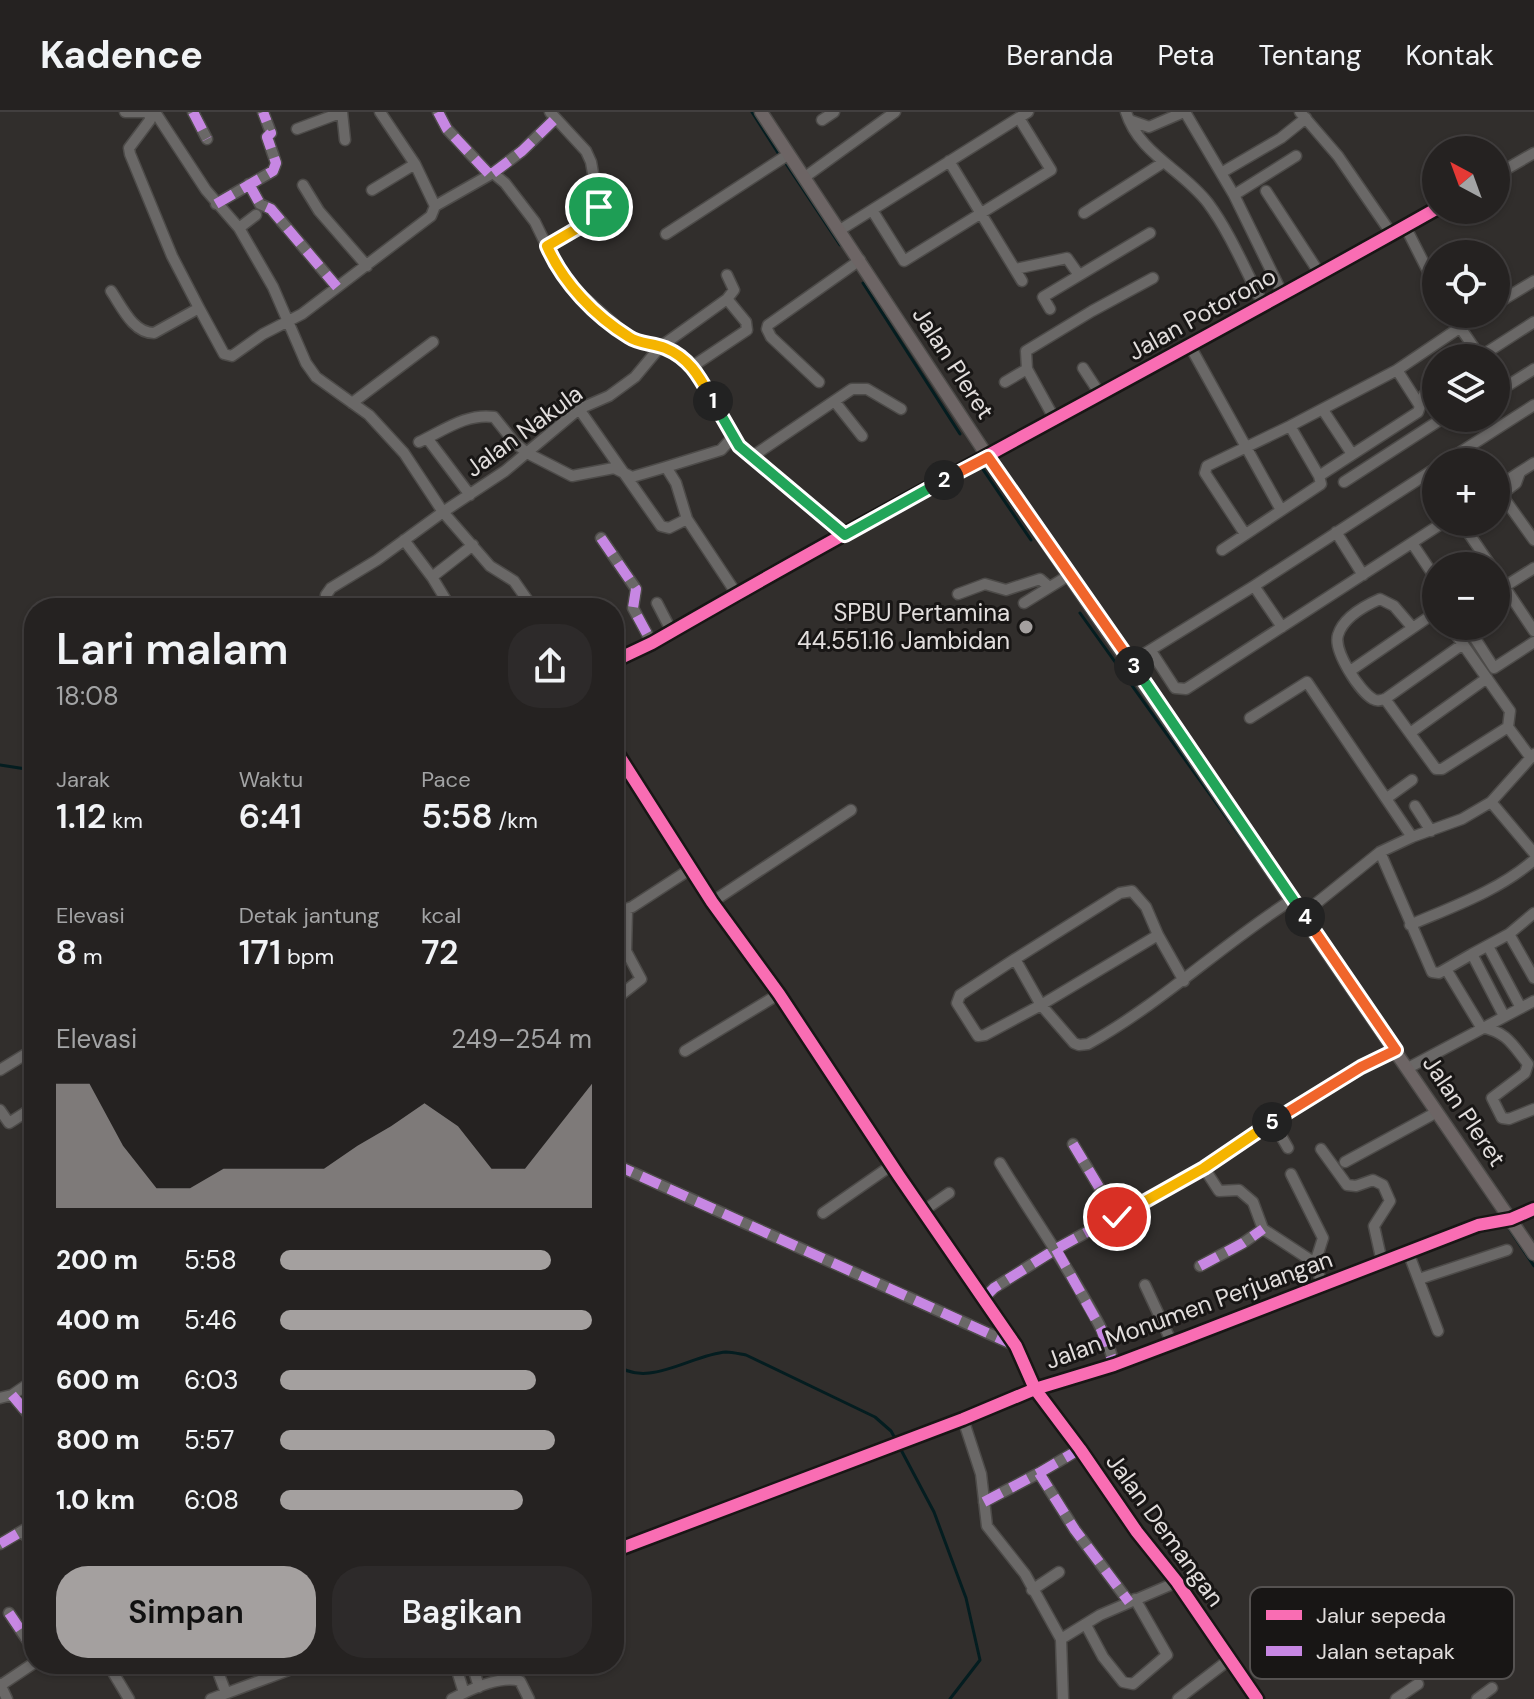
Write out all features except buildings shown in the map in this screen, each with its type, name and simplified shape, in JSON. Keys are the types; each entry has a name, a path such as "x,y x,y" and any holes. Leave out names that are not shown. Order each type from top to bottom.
{"main road":[{"name":"Jalan Pleret","path":"761,112 988,457 1534,1254"}],"street":[{"path":"125,112 150,112"},
{"path":"150,112 216,204 239,228 290,322 306,363 316,377 369,415 404,453 443,512 490,566 514,581 526,598"},
{"path":"150,112 150,120 129,148 130,154 172,256 224,354 229,357 263,334 290,322 431,216 435,206 522,151 552,116 586,151 593,170 599,213 547,246"},
{"path":"193,112 207,139"},
{"path":"216,204 269,175 276,165 267,137 271,133 263,112"},
{"path":"297,129 341,112 345,140"},
{"path":"380,112 415,164 435,206"},
{"path":"438,112 447,129 505,183 535,222 572,287 631,339 660,347 693,366 739,446 845,535"},
{"path":"822,120 834,112"},
{"path":"805,177 895,112"},
{"path":"1128,116 1149,127 1185,112 1234,195 1283,295"},
{"path":"840,230 1023,115 1051,170 904,261 872,210"},
{"path":"1221,173 1281,138 1303,115 1338,156 1391,233"},
{"path":"1128,116 1140,141 1181,174 1221,222 1264,306"},
{"path":"1510,167 1534,153"},
{"path":"666,234 789,154"},
{"path":"1234,195 1296,156"},
{"path":"949,161 1022,281"},
{"path":"1084,213 1164,162"},
{"path":"372,190 415,164"},
{"path":"249,184 260,204 271,209 337,287"},
{"path":"303,185 319,211 367,266"},
{"path":"1266,191 1320,274"},
{"path":"239,228 256,215"},
{"name":"Jalan Potorono","path":"624,656 1422,217"},
{"path":"1405,226 1422,259"},
{"path":"1050,309 1043,297 1150,233"},
{"path":"1015,269 1067,258 1079,275"},
{"path":"819,382 771,337 768,325 860,260"},
{"path":"693,366 747,330 746,322 727,299 734,290 727,275"},
{"path":"1054,418 1027,369 1026,351 1153,278"},
{"path":"1510,296 1534,281"},
{"path":"111,291 132,322 147,333 154,333 199,308"},
{"name":"Jalan Nakula","path":"326,598 331,588 470,495 579,409 609,396 635,377 660,347 727,299"},
{"path":"1500,344 1534,322"},
{"path":"1245,534 1204,470 1213,461 1323,410 1397,370 1459,328 1470,344"},
{"path":"352,403 433,342"},
{"path":"1190,346 1281,510"},
{"path":"1083,368 1100,394"},
{"path":"1005,382 1027,369"},
{"path":"1510,384 1534,369"},
{"path":"1319,476 1420,408 1397,370"},
{"path":"753,456 858,388 880,395 901,409"},
{"path":"835,402 862,436"},
{"path":"1467,448 1534,405"},
{"path":"579,409 661,526 669,528 687,519"},
{"path":"1323,410 1352,454"},
{"path":"470,495 423,440 454,423 494,417 527,453 572,476 614,468 625,476 639,476 721,450 733,437"},
{"path":"1222,550 1321,484 1290,426"},
{"path":"1344,482 1422,429"},
{"path":"1510,486 1516,483 1520,472 1534,463"},
{"path":"666,467 676,483 687,519 738,596"},
{"path":"1131,662 1422,477"},
{"path":"1510,509 1534,540"},
{"path":"1336,532 1363,575"},
{"path":"1151,651 1180,691 1423,536"},
{"path":"601,538 636,589 633,608 652,643"},
{"path":"404,540 445,598"},
{"path":"1412,543 1422,558"},
{"path":"432,577 473,545"},
{"path":"1510,583 1534,568"},
{"path":"1024,603 1071,574"},
{"path":"958,594 985,584 1006,590 1040,579 1048,586"},
{"path":"1254,586 1282,627"},
{"path":"1412,627 1394,606 1380,599 1347,619 1338,634 1336,644 1340,658 1371,698 1385,699 1463,644"},
{"path":"1510,601 1534,631"},
{"path":"657,603 672,632"},
{"path":"1350,671 1422,621"},
{"path":"1303,914 1380,852 1462,819 1491,802 1532,756 1508,727 1510,711 1460,640"},
{"path":"1476,640 1494,668 1534,642"},
{"path":"1410,733 1487,678"},
{"path":"1250,718 1307,682 1412,837"},
{"path":"1385,699 1439,770 1508,727"},
{"name":"Jalan Demangan","path":"624,763 712,902 779,994 923,1211 1021,1349 1035,1389 1137,1532 1177,1582 1257,1699"},
{"path":"1387,798 1412,780"},
{"path":"1491,802 1534,853"},
{"path":"1415,806 1431,831"},
{"path":"712,902 851,810"},
{"path":"1380,852 1429,969 1435,973 1509,934 1534,913"},
{"path":"1410,925 1505,883 1534,860"},
{"path":"624,911 692,868"},
{"path":"1158,935 982,1037 975,1034 958,1006 960,995 1126,891 1137,895 1146,907 1184,981"},
{"path":"1015,959 1041,1005 1074,1043 1088,1044 1184,981 1253,926 1293,899"},
{"path":"624,992 641,979 626,951 627,910"},
{"path":"1509,934 1534,978"},
{"path":"1488,946 1521,1008"},
{"path":"1472,954 1504,1016"},
{"path":"1446,969 1481,1027 1505,1036 1528,1064 1525,1073 1494,1095 1493,1102 1502,1118 1509,1119 1534,1109"},
{"path":"685,1051 779,994"},
{"path":"1408,1068 1534,1001"},
{"path":"984,1298 994,1288 1056,1249 1204,1168 1361,1067 1396,1050"},
{"path":"0,1070 24,1055"},
{"path":"0,1110 9,1123 24,1113"},
{"path":"1345,1162 1437,1112"},
{"path":"1273,1122 1288,1148"},
{"path":"1073,1144 1117,1217"},
{"path":"1321,1149 1347,1185 1356,1186 1373,1180 1383,1185 1390,1201 1374,1226 1382,1262"},
{"path":"1000,1163 1056,1249 1101,1329 1114,1365"},
{"path":"823,1213 892,1165"},
{"path":"1204,1168 1219,1191 1239,1190 1253,1202 1263,1229 1315,1263"},
{"path":"624,1169 1021,1349"},
{"path":"1291,1174 1323,1238 1315,1263 1322,1284"},
{"path":"923,1211 949,1193"},
{"name":"Jalan Monumen Perjuangan","path":"624,1547 1035,1389 1114,1365 1478,1225 1511,1219 1534,1209"},
{"path":"1200,1266 1263,1229"},
{"path":"1419,1279 1507,1250"},
{"path":"1408,1252 1438,1331"},
{"path":"1145,1285 1172,1343"},
{"path":"0,1398 24,1387"},
{"path":"12,1395 24,1409"},
{"path":"963,1419 981,1474 987,1526 1025,1574 1061,1639 1063,1699"},
{"path":"984,1502 1080,1449"},
{"path":"1039,1473 1075,1530 1132,1601 1167,1655 1133,1684 1123,1682 1103,1657 1086,1625"},
{"path":"2,1538 22,1531 24,1534"},
{"path":"1032,1590 1059,1572"},
{"path":"1061,1639 1132,1601 1177,1582"},
{"path":"9,1613 24,1635"},
{"path":"1178,1699 1230,1659"},
{"path":"7,1699 0,1684 24,1669"},
{"path":"114,1674 129,1699"},
{"path":"219,1674 226,1693"},
{"path":"211,1699 278,1674"},
{"path":"458,1674 464,1693"},
{"path":"475,1674 479,1687"},
{"path":"452,1699 479,1687 513,1679 524,1687 529,1699"},
{"path":"1396,1699 1418,1684"},
{"path":"1477,1699 1492,1688"}],"waterway":[{"path":"752,112 780,156"},
{"path":"785,162 840,245"},
{"path":"863,283 960,434"},
{"path":"982,468 1031,540"},
{"path":"1080,613 1262,867"},
{"path":"0,765 24,769"},
{"path":"1510,1230 1534,1266"},
{"path":"624,1369 655,1372 713,1354 746,1355 875,1417 896,1440"},
{"path":"899,1446 934,1512 966,1598 980,1660 950,1699"}],"marked path":[{"path":"193,112 207,139"},
{"path":"216,204 273,171 276,163 267,137 271,133 263,112"},
{"path":"438,112 447,129 489,174"},
{"path":"493,173 522,151 555,119"},
{"path":"249,184 260,204 271,209 337,287"},
{"path":"601,538 636,589 633,608 652,643"},
{"path":"984,1298 994,1288 1056,1249 1204,1168 1317,1093 1396,1050"},
{"path":"1073,1144 1117,1217"},
{"path":"624,1169 1012,1344"},
{"path":"1200,1266 1263,1229"},
{"path":"1056,1249 1101,1329 1114,1365"},
{"path":"12,1395 24,1409"},
{"path":"1039,1473 1080,1449"},
{"path":"984,1502 1039,1473 1075,1530 1129,1602"},
{"path":"0,1544 24,1530"},
{"path":"9,1613 24,1635"}],"cycle path":[{"path":"624,656 1422,217"},
{"path":"624,764 712,902 779,994 1016,1346 1035,1389 1137,1532 1177,1582 1257,1699"},
{"path":"624,1547 1035,1389 1114,1365 1478,1225 1511,1219 1534,1209"}],"place":[{"name":"SPBU Pertamina 44.551.16 Jambidan","path":"1026,627"}],"route":[{"path":"599,207 595,218 547,246 559,270 572,287 631,339 664,348 693,366 739,446 845,535 988,457 1396,1050 1317,1093 1204,1168 1117,1217"}]}
